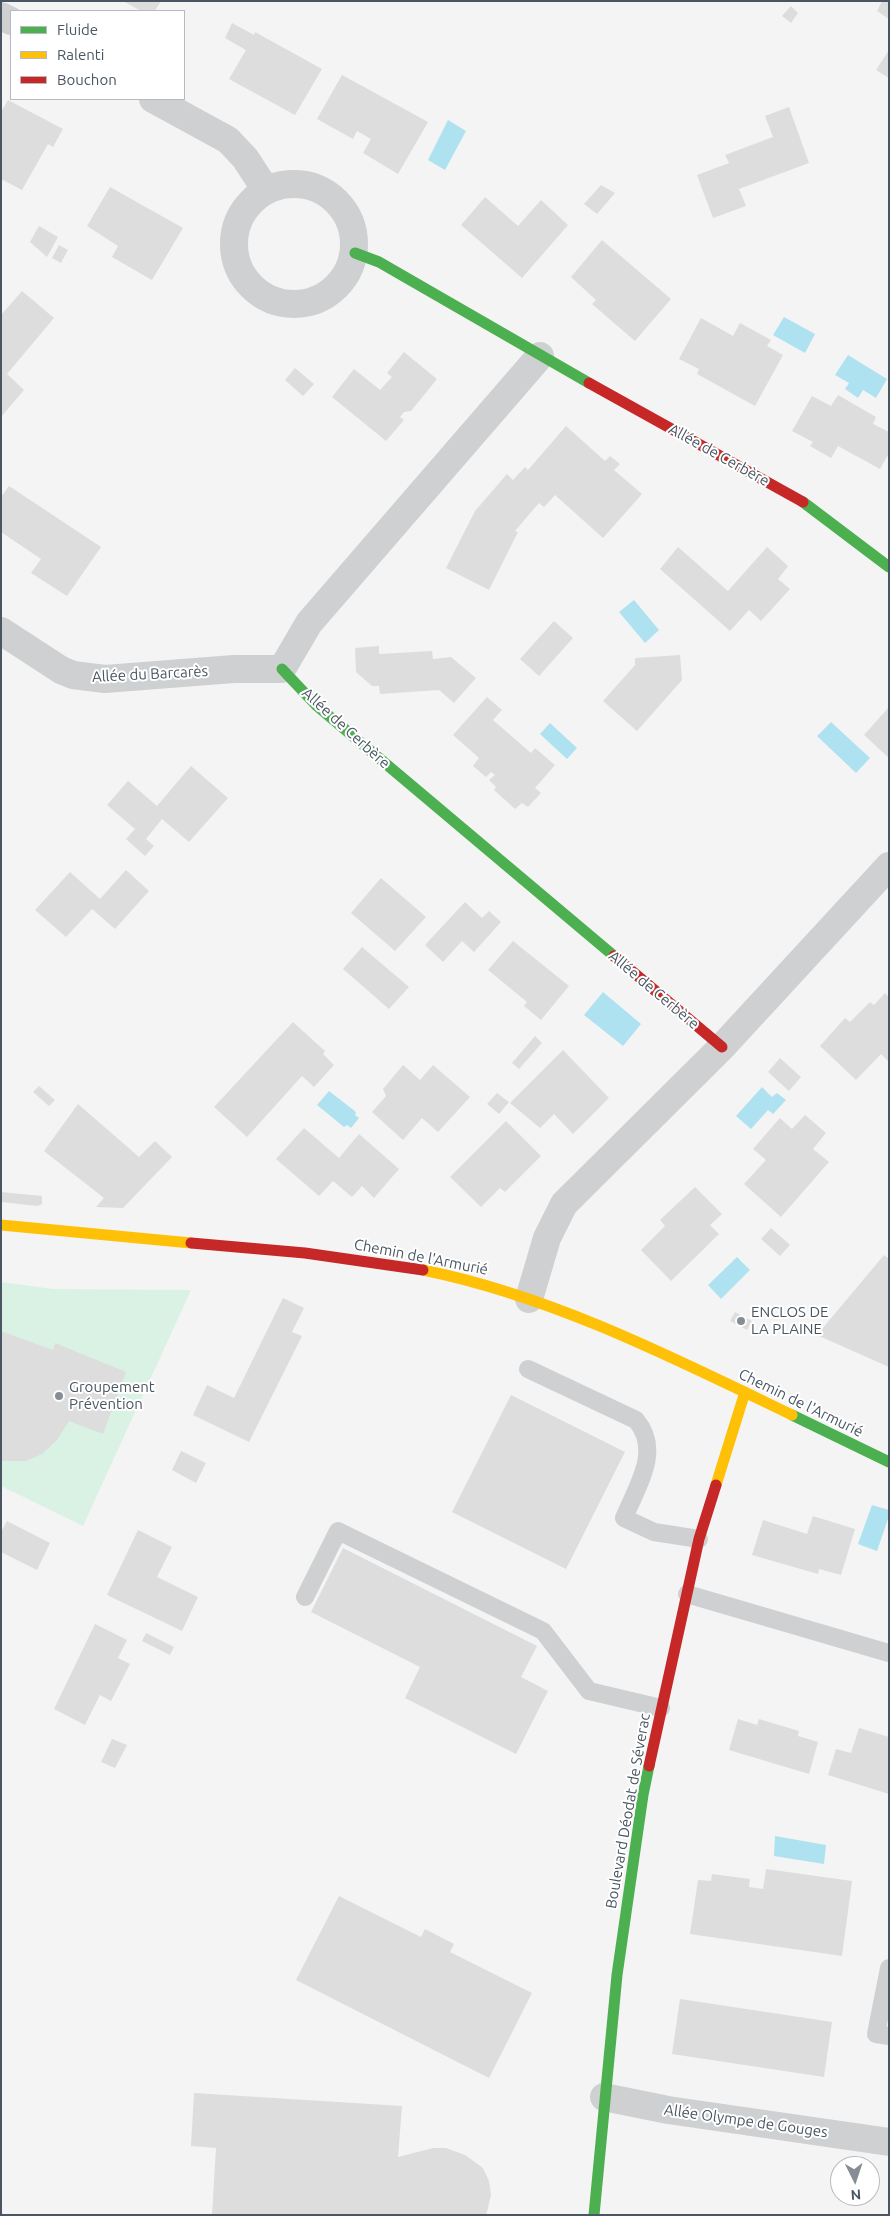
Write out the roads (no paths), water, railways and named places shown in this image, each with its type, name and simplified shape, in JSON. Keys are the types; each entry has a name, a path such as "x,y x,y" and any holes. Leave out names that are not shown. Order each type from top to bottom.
{"street":[{"path":"155,100 228,140 245,158 266,190"},
{"path":"287,183 309,185 330,195 345,211 354,231 355,253 343,281 318,300 287,305 258,294 239,270 233,240 243,210 266,190 287,183"},
{"name":"Allée de Cerbère","path":"355,253 379,262 540,356 790,494 889,567"},
{"path":"282,668 309,623 540,356"},
{"name":"Allée du Barcarès","path":"1,631 60,670 88,678 106,679 234,669 282,668"},
{"name":"Allée de Cerbère","path":"282,668 316,705 722,1047"},
{"path":"529,1299 547,1238 564,1204 722,1047 889,866"},
{"name":"Chemin de l'Armurié","path":"1,1225 295,1252 398,1265 473,1280 529,1299 613,1332 744,1392 889,1462"},
{"name":"Boulevard Déodat de Séverac","path":"594,2215 604,2097 628,1894 643,1795 699,1540 720,1465 744,1392"},
{"name":"Allée Olympe de Gouges","path":"604,2097 668,2110 889,2142"}],"lane":[{"path":"528,1369 636,1420 645,1434 649,1452 647,1463 624,1518 654,1532 699,1540"},
{"path":"305,1597 338,1531 543,1631 589,1691 662,1708"},
{"path":"687,1594 889,1653"},
{"path":"889,1968 876,2034 889,2036"}],"water":[{"path":"448,120 466,131 445,170 428,160"},
{"path":"784,317 815,334 805,353 773,335"},
{"path":"848,355 887,379 876,398 863,390 858,398 845,389 849,383 835,375"},
{"path":"634,600 659,630 645,643 619,612"},
{"path":"831,722 870,758 856,773 817,736"},
{"path":"550,723 577,748 567,759 540,734"},
{"path":"603,992 641,1024 623,1046 584,1015"},
{"path":"762,1087 772,1097 777,1093 786,1100 773,1114 768,1110 751,1129 736,1116"},
{"path":"329,1091 356,1112 355,1115 359,1118 351,1128 347,1125 344,1127 317,1105"},
{"path":"737,1257 750,1270 721,1299 708,1285"},
{"path":"872,1505 889,1510 889,1516 877,1551 858,1544"},
{"path":"775,1836 826,1845 824,1864 774,1856"}],"place":[{"name":"ENCLOS DE LA PLAINE","path":"741,1321"},
{"name":"Groupement Prévention","path":"59,1396"}]}
